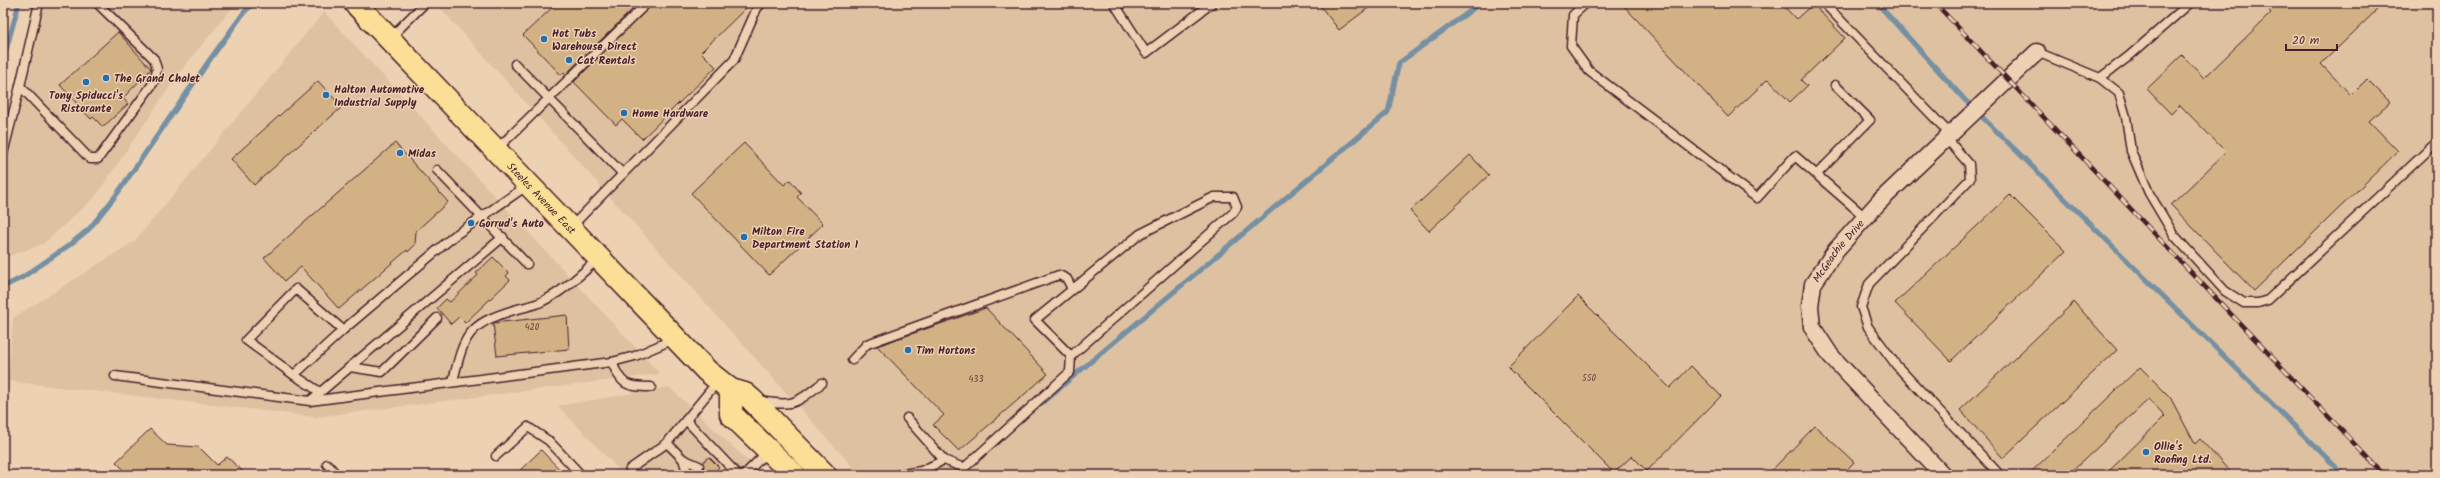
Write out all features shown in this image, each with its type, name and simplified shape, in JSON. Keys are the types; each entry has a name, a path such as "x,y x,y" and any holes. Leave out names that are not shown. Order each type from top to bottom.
{"main road":[{"name":"Steeles Avenue East","path":"355,3 676,338 725,385 745,394 752,400 825,475"},
{"path":"725,385 731,414 794,475"}],"street":[{"name":"McGeachie Drive","path":"1942,475 1831,356 1812,327 1810,306 1813,284 1836,250 1865,217 2037,52"}],"lane":[{"path":"3,154 39,3"},
{"path":"20,86 90,159 98,159 154,82 157,69 154,59 98,3"},
{"path":"389,39 425,3"},
{"path":"496,150 647,3"},
{"path":"571,227 734,60 757,8 762,3"},
{"path":"1114,3 1146,53 1212,3"},
{"path":"1586,3 1573,15 1571,46 1589,71 1681,143 1757,198 1794,156 1817,174 1865,217"},
{"path":"1824,3 1949,137 1969,164 1970,179 1869,284 1861,307 1868,327 1897,366 2000,475"},
{"path":"2100,78 2128,57 2190,3"},
{"path":"2037,52 2100,78 2119,93 2126,117 2131,151 2149,193 2174,235 2226,291 2244,303 2258,303 2268,300 2437,142"},
{"path":"515,64 623,174"},
{"path":"1817,174 1870,120 1835,85"},
{"path":"437,170 483,216 527,264"},
{"path":"294,375 343,330 454,236 529,185"},
{"path":"907,418 944,460 964,468 1061,382 1070,372 1071,356 1233,214 1237,207 1233,197 1214,197 1140,234 1035,320 1071,356"},
{"path":"310,401 503,237"},
{"path":"453,381 461,349 471,331 489,317 542,302 564,289 599,258"},
{"path":"852,360 868,344 1059,275 1067,279 1072,289"},
{"path":"320,392 246,340 296,289 343,330"},
{"path":"350,367 382,372 437,318"},
{"path":"116,376 310,401 453,381 612,362 634,356 676,338"},
{"path":"612,362 619,379 625,384 633,387 651,387"},
{"path":"752,400 781,405 791,404 801,400 822,383"},
{"path":"630,469 667,443 686,420 725,385"},
{"path":"686,420 738,475"},
{"path":"496,456 528,427 549,441 581,475"},
{"path":"667,443 683,459 699,466"},
{"path":"744,475 769,450"},
{"path":"683,459 688,475"},
{"path":"897,475 921,473 944,460"},
{"path":"327,464 337,475"}],"shaded area":[{"path":"43,3 236,3 179,73 95,197 43,244 3,258 3,153"},
{"path":"436,3 2427,3 2437,13 2437,475 860,475"},
{"path":"324,12 660,374 316,417 8,381 13,318 135,241"},
{"path":"669,387 763,475 624,475 558,406"}],"building":[{"path":"557,3 639,3 566,74 564,72 561,75 523,35"},
{"path":"652,3 751,3 701,52 716,67 642,139 622,119 616,125 574,82"},
{"path":"1318,3 1375,3 1339,30"},
{"path":"1621,3 1781,3 1796,19 1813,4 1845,38 1801,80 1807,86 1790,102 1768,79 1728,117"},
{"path":"2262,3 2384,3 2321,64 2351,95 2367,79 2390,102 2369,121 2398,151 2254,291 2171,205 2226,152 2180,105 2171,114 2147,89 2182,55 2204,78 2271,13"},
{"name":"The Grand Chalet","path":"118,32 151,69 123,98 128,104 103,127 93,117 91,119 60,85"},
{"path":"318,81 342,107 254,185 231,159"},
{"path":"395,143 448,202 416,231 415,245 408,252 407,250 339,309 301,267 285,281 264,258"},
{"path":"744,143 784,185 790,180 801,193 797,197 823,224 769,275 691,193"},
{"path":"1470,155 1489,175 1429,231 1410,211"},
{"path":"2010,195 2066,251 1951,361 1895,303"},
{"path":"493,257 509,273 506,276 510,280 465,323 459,317 451,324 437,308 446,299 450,302 478,275 476,273"},
{"path":"1578,296 1670,388 1691,366 1721,396 1647,471 1632,456 1614,473 1508,367"},
{"path":"2074,302 2117,350 2003,458 1960,410"},
{"path":"986,308 1048,374 959,451 933,425 944,415 877,346"},
{"path":"567,315 569,349 497,356 493,323"},
{"path":"2140,367 2170,397 2195,444 2200,439 2233,475 2105,475 2165,416 2149,399 2068,475 2028,475"},
{"path":"1815,426 1854,462 1842,475 1767,475"},
{"path":"150,429 167,445 199,447 217,465 227,457 247,475 129,475 116,462"},
{"path":"541,450 565,475 515,475"},
{"path":"709,457 719,467 711,475 693,475 695,470 703,470 703,462"}],"waterway":[{"path":"3,61 19,3"},
{"path":"3,287 23,277 68,246 89,229 117,194 245,11 255,3"},
{"path":"1038,406 1388,112 1399,63 1481,3"},
{"path":"1877,3 1964,99 2344,475"},
{"path":"956,475 966,467"}],"railway":[{"path":"1935,3 2384,475"}],"place":[{"name":"Hot Tubs Warehouse Direct","path":"544,39"},
{"name":"Cat Rentals","path":"569,60"},
{"name":"The Grand Chalet","path":"106,78"},
{"name":"Tony Spiducci's Ristorante","path":"86,82"},
{"name":"Halton Automotive Industrial Supply","path":"326,95"},
{"name":"Home Hardware","path":"624,113"},
{"name":"Midas","path":"400,153"},
{"name":"Gorrud's Auto","path":"471,223"},
{"name":"Milton Fire Department Station 1","path":"744,237"},
{"name":"Tim Hortons","path":"908,350"},
{"name":"Ollie's Roofing Ltd.","path":"2146,452"}]}
